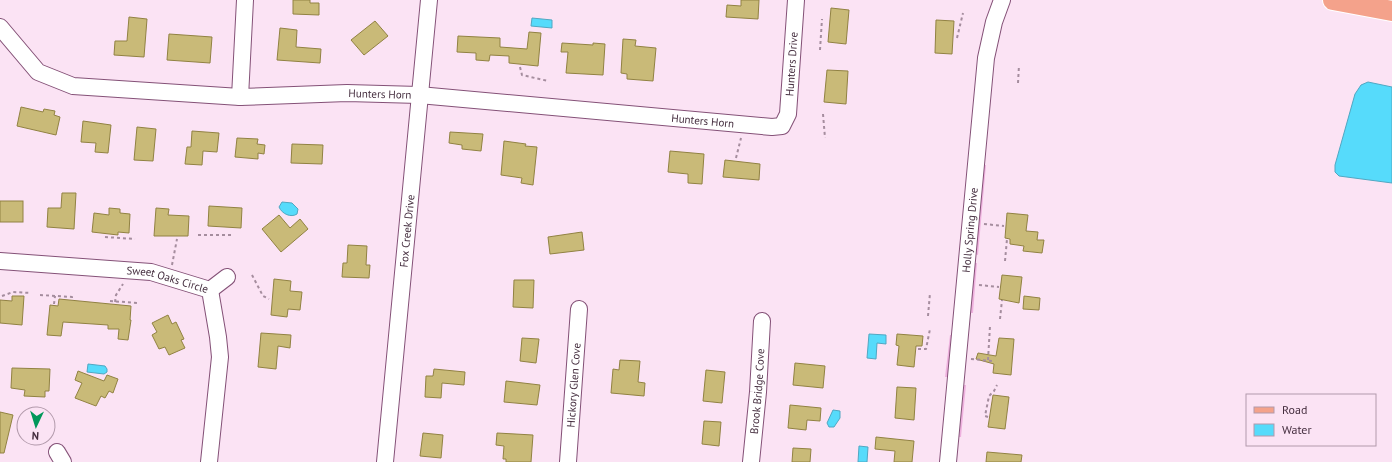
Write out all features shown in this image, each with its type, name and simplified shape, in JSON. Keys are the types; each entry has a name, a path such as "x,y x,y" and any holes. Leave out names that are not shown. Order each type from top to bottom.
{"main road":[{"path":"1333,0 1392,11"}],"street":[{"path":"240,97 245,0"},
{"name":"Fox Creek Drive","path":"385,462 429,0"},
{"name":"Hunters Drive","path":"782,126 788,114 796,0"},
{"name":"Holly Spring Drive","path":"948,462 986,58 994,22 1002,0"},
{"name":"Hunters Horn","path":"0,28 38,72 73,86 240,97 348,93 419,95 772,127 782,126"},
{"name":"Sweet Oaks Circle","path":"0,261 152,272 210,290 220,357 209,462"},
{"path":"210,290 227,276"},
{"name":"Hickory Glen Cove","path":"568,462 579,309"},
{"name":"Brook Bridge Cove","path":"751,462 758,392 762,321"}],"path":[{"path":"957,38 963,13"},
{"path":"820,50 822,19"},
{"path":"1018,83 1019,65"},
{"path":"520,67 522,75 548,82"},
{"path":"823,114 825,138"},
{"path":"736,158 742,133"},
{"path":"982,224 1004,226"},
{"path":"198,235 232,235"},
{"path":"105,237 135,239"},
{"path":"171,268 177,239"},
{"path":"1005,261 1007,239"},
{"path":"252,275 263,296 268,299"},
{"path":"115,302 119,289 126,282"},
{"path":"976,285 999,287"},
{"path":"2,296 13,292 31,293"},
{"path":"928,316 930,293"},
{"path":"40,295 72,297 72,299"},
{"path":"54,304 55,296"},
{"path":"1000,319 1002,300"},
{"path":"110,301 138,303"},
{"path":"988,360 990,326"},
{"path":"918,349 926,349 930,328"},
{"path":"966,358 992,361"},
{"path":"988,417 985,416 987,402 997,385"}],"shaded area":[{"path":"984,165 986,165 978,255 975,254"},
{"path":"975,263 977,263 973,313 970,313"},
{"path":"950,335 952,335 948,377 945,377"},
{"path":"964,385 966,385 961,437 959,437"}],"water":[{"path":"532,18 552,20 552,28 531,26"},
{"path":"1368,82 1392,87 1392,183 1339,176 1335,172 1335,165 1355,94 1361,85"},
{"path":"282,202 292,203 298,209 297,214 292,216 282,212 279,207"},
{"path":"869,334 886,335 886,344 877,343 876,359 867,358"},
{"path":"88,364 105,366 107,372 104,374 87,372"},
{"path":"833,410 840,411 840,418 834,427 829,427 827,423"},
{"path":"859,446 868,447 867,462 858,462"}],"building":[{"path":"293,0 310,0 310,3 319,3 319,15 293,14"},
{"path":"741,0 759,0 758,19 726,17 727,5 741,6"},
{"path":"831,8 849,10 846,44 828,42"},
{"path":"129,17 147,19 144,57 114,55 115,41 127,41"},
{"path":"936,20 954,21 952,54 935,53"},
{"path":"375,21 388,36 364,55 351,40"},
{"path":"280,28 297,30 296,47 321,49 320,63 277,60"},
{"path":"529,32 541,33 538,66 509,63 509,56 490,55 489,61 476,60 476,53 457,52 458,36 500,38 500,47 527,49"},
{"path":"169,34 212,37 210,63 167,60"},
{"path":"623,39 636,40 635,46 656,48 653,81 627,79 627,74 621,73"},
{"path":"562,43 593,45 593,43 605,44 603,75 566,73 568,52 561,52"},
{"path":"827,70 848,71 846,104 824,102"},
{"path":"21,107 43,112 44,109 55,111 54,115 60,117 56,135 17,126"},
{"path":"83,121 111,125 108,153 95,152 96,143 81,142"},
{"path":"137,127 156,129 153,161 134,160"},
{"path":"192,131 219,133 217,152 203,151 202,165 185,164 187,147 191,147"},
{"path":"450,132 483,134 481,151 462,149 462,145 449,143"},
{"path":"237,138 258,139 257,144 265,145 264,154 258,153 258,159 235,157"},
{"path":"504,141 537,147 533,185 521,183 522,178 501,175"},
{"path":"292,144 323,145 322,164 291,163"},
{"path":"670,151 704,154 702,184 688,183 688,174 668,172"},
{"path":"725,160 760,164 759,180 723,177"},
{"path":"62,193 76,193 74,229 47,227 48,208 61,208"},
{"path":"0,201 23,201 23,222 0,222"},
{"path":"209,206 242,208 241,228 208,226"},
{"path":"109,208 120,209 120,213 130,214 129,233 118,232 118,235 92,232 94,213 109,215"},
{"path":"156,208 169,209 168,215 189,216 188,236 154,236"},
{"path":"1007,213 1028,215 1026,231 1038,232 1037,240 1044,240 1042,253 1023,251 1024,246 1010,244 1010,239 1005,238"},
{"path":"279,215 290,228 300,219 308,229 281,252 262,229"},
{"path":"582,232 584,250 550,254 548,237"},
{"path":"348,245 367,246 366,265 370,265 369,278 342,277 343,263 347,263"},
{"path":"1002,275 1022,277 1019,303 999,299"},
{"path":"274,279 291,281 290,291 302,292 300,310 288,309 287,317 271,315"},
{"path":"514,280 534,280 533,308 513,307"},
{"path":"12,296 24,296 22,325 0,323 0,300 12,301"},
{"path":"1024,296 1040,298 1039,310 1023,309"},
{"path":"59,299 131,306 131,320 128,340 118,339 119,329 108,329 108,325 63,322 61,336 47,335 50,305 58,306"},
{"path":"168,315 172,324 176,322 184,339 181,340 185,348 169,355 165,347 159,349 152,335 157,332 152,323"},
{"path":"261,333 291,335 290,348 278,346 276,369 258,367"},
{"path":"897,334 923,336 922,346 916,346 914,367 897,365 899,346 896,345"},
{"path":"522,338 539,339 536,363 520,361"},
{"path":"999,338 1014,339 1011,375 993,373 994,364 976,359 978,353 996,356"},
{"path":"620,360 640,361 638,382 645,383 644,396 611,393 613,369 619,370"},
{"path":"795,363 825,366 823,388 793,385"},
{"path":"12,368 50,369 49,391 45,391 45,397 24,396 25,390 11,388"},
{"path":"434,369 465,372 464,385 442,383 441,398 425,397 426,376 433,376"},
{"path":"706,370 725,372 722,403 703,401"},
{"path":"78,371 104,381 107,375 118,379 113,393 109,391 105,398 101,396 96,406 75,398 82,383 75,380"},
{"path":"506,381 540,385 537,405 504,402"},
{"path":"897,387 916,388 914,420 895,418"},
{"path":"993,395 1009,397 1005,429 988,427"},
{"path":"790,405 821,408 820,421 807,420 806,430 788,428"},
{"path":"0,412 13,415 4,453 0,453"},
{"path":"704,421 721,422 719,446 702,444"},
{"path":"423,433 443,435 441,458 420,456"},
{"path":"497,433 533,435 531,462 506,462 506,459 503,459 504,446 496,445"},
{"path":"876,437 914,441 912,462 894,462 895,451 875,449"},
{"path":"793,448 811,449 810,462 792,462"},
{"path":"987,452 1022,455 1021,462 986,462"}]}
